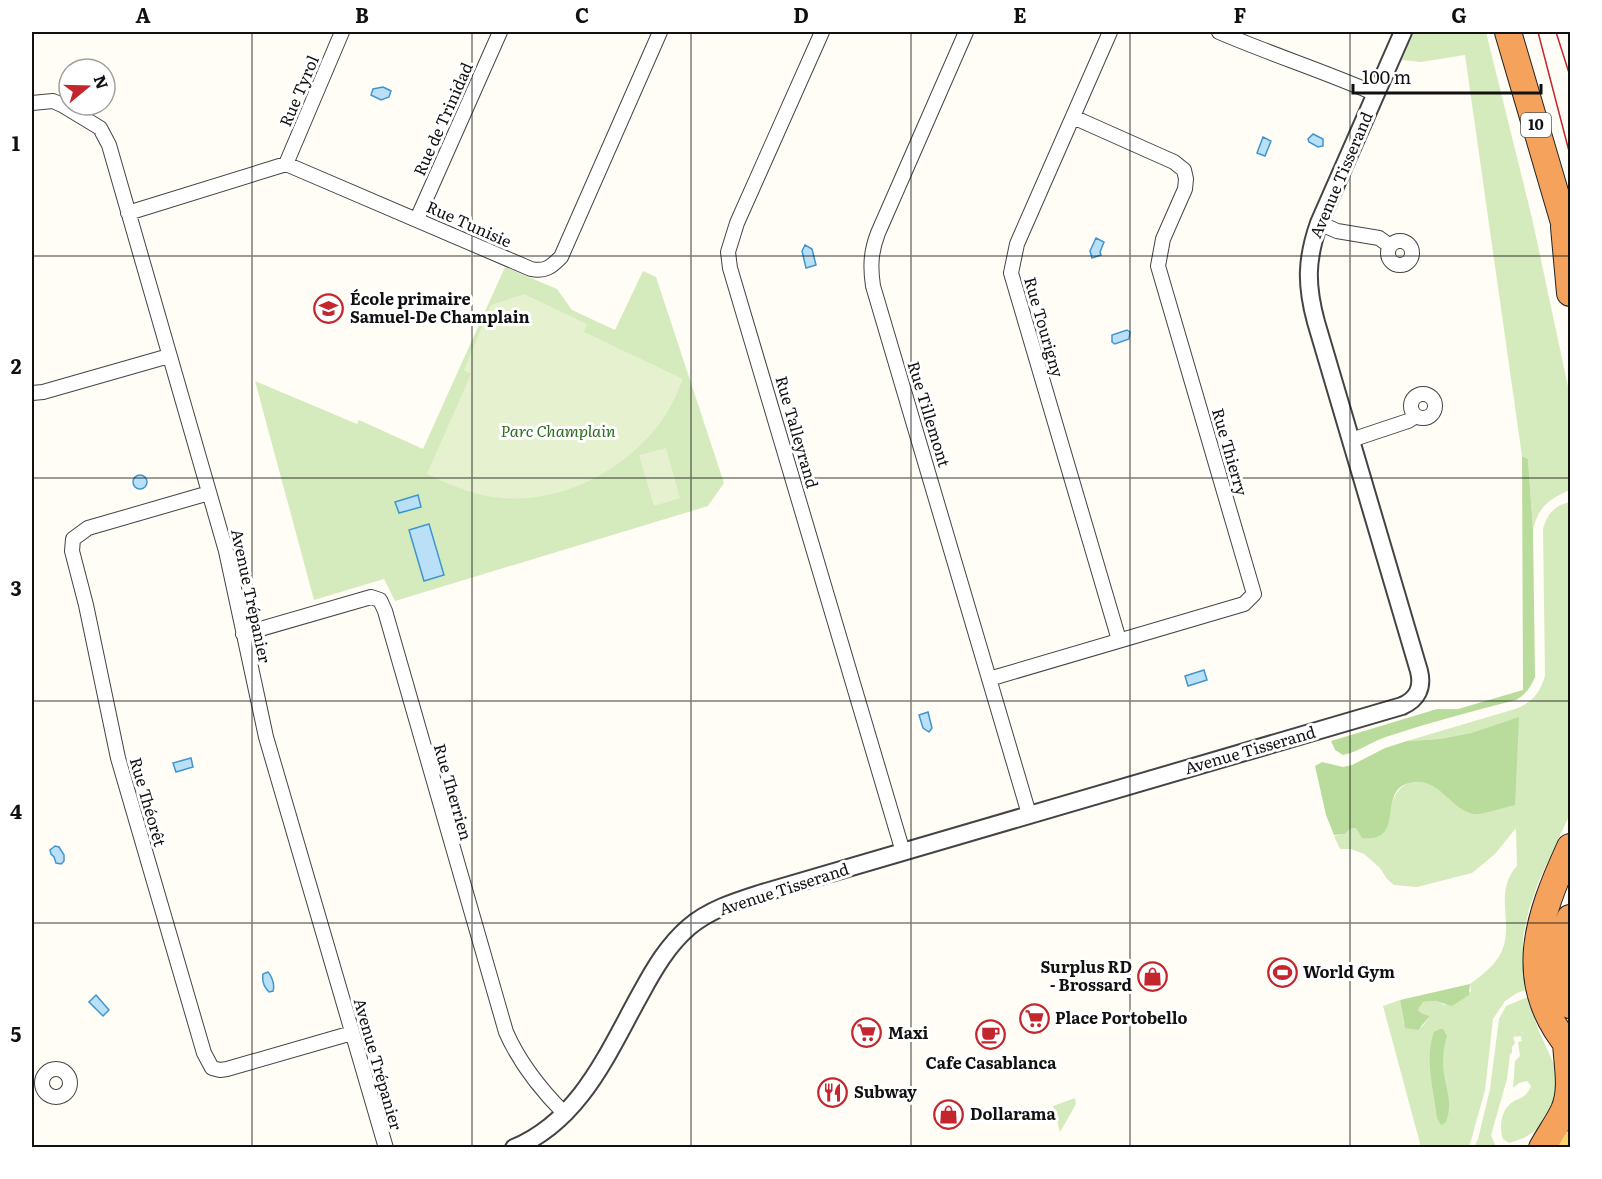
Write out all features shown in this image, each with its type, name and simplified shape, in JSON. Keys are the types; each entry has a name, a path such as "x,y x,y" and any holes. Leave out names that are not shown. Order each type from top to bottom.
{"highway":[{"name":"10","path":"1508,32 1570,243"},
{"path":"1564,218 1570,293"},
{"path":"1542,1148 1561,1116 1568,1098 1569,1080 1568,1045 1552,1023 1539,984 1537,955 1539,928 1544,909 1570,847"},
{"path":"1570,918 1559,955 1561,981 1570,1005"}],"main road":[{"path":"1559,1148 1570,1142"}],"street":[{"name":"Rue Tyrol","path":"286,164 342,32"},
{"name":"Rue de Trinidad","path":"417,219 500,32"},
{"name":"Rue Tunisie","path":"286,164 531,269 541,271 551,268 561,257 660,32"},
{"name":"Rue Talleyrand","path":"822,32 737,222 728,252 730,268 903,852"},
{"name":"Rue Tillemont","path":"966,32 878,233 872,250 871,268 873,285 1029,814"},
{"name":"Rue Tourigny","path":"1110,32 1017,244 1011,273 1119,640"},
{"path":"1219,32 1267,53 1318,69 1376,94"},
{"name":"Avenue Tisserand","path":"514,1148 542,1133 565,1114 590,1084 658,963 670,946 690,927 711,912 733,903 1029,814 1391,709 1415,698 1419,691 1421,677 1310,296 1308,260 1319,223 1403,32"},
{"name":"Avenue Trépanier","path":"32,104 47,100 57,102 96,124 104,132 226,551 266,737 386,1148"},
{"name":"Rue Thierry","path":"989,678 1244,604 1254,594 1158,266 1163,239 1185,189 1184,170 1174,162 1073,117"},
{"path":"128,213 286,164"},
{"path":"1319,223 1337,231 1379,238 1390,246"},
{"path":"32,393 43,392 169,356"},
{"path":"1351,440 1408,421 1416,416"},
{"name":"Rue Théorêt","path":"209,493 88,528 72,539 72,551 86,605 118,758 209,1065 216,1070 227,1069 352,1033"},
{"name":"Rue Therrien","path":"243,634 371,597 380,600 506,1032 515,1053 524,1066 565,1114"}],"green space":[{"path":"1414,32 1486,32 1532,218 1570,396 1570,490 1546,504 1533,529 1528,459 1522,456 1465,55 1421,62 1402,60"},
{"name":"Parc Champlain","path":"505,267 557,289 572,310 615,330 643,271 656,277 724,483 708,506 395,601 384,579 314,600 255,381 357,424 359,420 423,449"},
{"path":"524,294 587,324 584,332 683,379 669,410 657,427 640,446 620,462 575,487 525,498 500,498 474,493 427,474 471,374 464,370 491,305"},
{"path":"666,448 680,498 654,506 639,455"},
{"path":"1522,456 1528,459 1533,529 1535,677 1532,684 1516,700 1402,732 1343,755 1335,750 1331,741 1437,709 1458,709 1523,690"},
{"path":"1570,502 1570,814 1538,883 1529,909 1523,937 1526,990 1505,1001 1493,1019 1485,1090 1470,1144 1468,1147 1421,1147 1383,1006 1400,1000 1404,1024 1422,1027 1430,1016 1418,1010 1423,1002 1435,1001 1445,1005 1464,997 1471,991 1470,984 1500,955 1506,932 1506,887 1517,866 1516,828 1495,854 1472,873 1417,887 1394,885 1364,854 1351,849 1340,849 1334,836 1345,834 1350,829 1390,811 1397,793 1406,784 1412,782 1431,784 1461,808 1519,718 1471,733 1439,739 1407,741 1515,709 1526,704 1538,692 1545,675 1543,529 1552,511"},
{"path":"1519,717 1515,805 1474,814 1458,806 1428,784 1409,783 1399,788 1394,796 1384,833 1376,837 1362,838 1356,828 1350,829 1345,834 1334,835 1326,815 1315,766 1322,762 1343,767 1352,765 1385,748 1407,741 1439,739 1471,733"},
{"path":"1470,984 1469,995 1452,1006 1435,1001 1423,1002 1418,1010 1430,1016 1418,1030 1405,1028 1400,1000"},
{"path":"1528,997 1538,1029 1557,1071 1560,1088 1544,1125 1524,1138 1509,1143 1503,1139 1501,1126 1506,1108 1523,1097 1531,1086 1527,1081 1513,1088 1515,1061 1520,1056 1518,1042 1522,1041 1521,1036 1513,1037 1515,1043 1510,1054 1507,1079 1491,1135 1496,1147 1474,1148 1490,1089 1499,1019 1506,1006"},
{"path":"1443,1029 1447,1036 1443,1065 1449,1100 1446,1122 1441,1125 1437,1118 1430,1064 1431,1042 1434,1032"},
{"path":"1075,1098 1076,1104 1060,1132 1053,1106"}],"water":[{"path":"383,87 391,91 389,97 381,100 371,95 373,89"},
{"path":"1313,134 1323,139 1323,146 1318,147 1309,142 1308,139"},
{"path":"1263,137 1271,141 1265,156 1257,153"},
{"path":"1096,238 1104,242 1101,255 1092,258 1090,251"},
{"path":"805,245 812,249 816,265 806,268 802,251"},
{"path":"1127,330 1130,332 1129,339 1115,344 1112,342 1112,335"},
{"path":"140,475 145,477 147,482 145,487 140,489 135,487 133,482 135,477"},
{"path":"418,495 421,507 399,513 395,502"},
{"path":"429,524 444,575 424,581 409,530"},
{"path":"1204,670 1207,680 1188,686 1185,676"},
{"path":"928,712 932,728 929,732 923,728 919,715"},
{"path":"191,758 193,767 176,772 173,763"},
{"path":"55,846 59,847 64,855 64,861 61,864 56,863 51,854 50,850"},
{"path":"268,972 274,986 273,991 269,992 263,979 263,974"},
{"path":"96,995 109,1010 103,1016 89,1002"}],"tram line":[{"path":"1538,32 1570,155"},
{"path":"1556,32 1570,76"}],"place":[{"name":"École primaire Samuel-De Champlain","path":"329,308"},
{"name":"World Gym","path":"1282,972"},
{"name":"Surplus RD - Brossard","path":"1153,976"},
{"name":"Place Portobello","path":"1034,1018"},
{"name":"Maxi","path":"867,1033"},
{"name":"Cafe Casablanca","path":"991,1035"},
{"name":"Subway","path":"833,1092"},
{"name":"Dollarama","path":"949,1114"}]}
